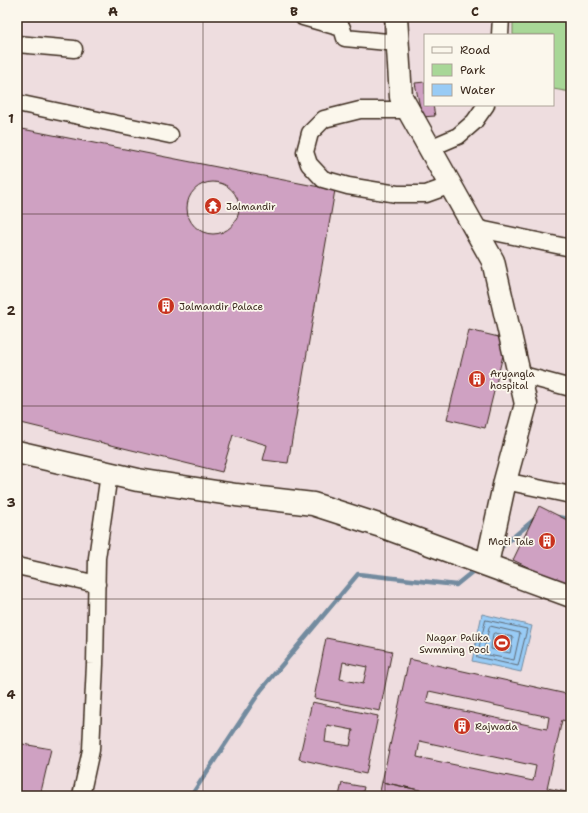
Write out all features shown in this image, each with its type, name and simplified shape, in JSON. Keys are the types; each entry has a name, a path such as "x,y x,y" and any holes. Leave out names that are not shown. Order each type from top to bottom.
{"street":[{"path":"303,17 342,28 345,38 398,43"},
{"path":"396,17 401,97 493,261 526,404 505,481 487,564"},
{"path":"500,34 501,17"},
{"path":"17,44 74,49"},
{"path":"17,103 170,135"},
{"path":"430,148 458,136 474,122 485,106"},
{"path":"409,110 360,110 324,119 310,133 305,152 309,164 323,179 348,186 397,194 426,194 450,185"},
{"path":"475,228 571,248"},
{"path":"520,374 571,388"},
{"path":"17,452 138,480 236,495 313,504 378,525 571,596"},
{"path":"81,796 92,750 97,558 109,474"},
{"path":"505,481 571,495"},
{"path":"17,566 97,584"}],"green space":[{"path":"513,17 571,17 571,92 554,89 554,34 513,34"}],"water":[{"name":"Nagar Palika Swmming Pool","path":"482,614 532,626 521,672 472,661"}],"building":[{"path":"424,82 424,106 433,106 435,116 422,117 415,83"},
{"name":"Jalmandir Palace","path":"17,128 335,190 288,463 263,460 267,445 233,435 222,472 17,422"},
{"name":"Jalmandir","path":"208,182 218,182 227,186 235,194 239,203 239,213 235,222 227,230 218,234 208,234 199,230 191,222 187,213 187,203 191,194 199,186"},
{"name":"Aryangla hospital","path":"469,330 507,339 485,428 447,419"},
{"name":"Moti Tale","path":"539,506 571,522 571,574 565,585 513,560"},
{"path":"326,638 392,651 380,711 314,698","holes":["343,662 367,667 363,684 340,679"]},
{"name":"Rajwada","path":"409,659 571,695 571,722 562,720 547,788 571,793 571,796 447,796 382,782","holes":["429,691 549,717 547,729 426,703","420,741 536,766 533,781 417,757"]},
{"path":"312,702 378,716 366,774 299,759","holes":["327,725 353,730 350,746 325,742"]},
{"path":"17,743 51,749 40,796 17,796"},
{"path":"382,782 447,796 379,796"},
{"path":"342,783 364,787 362,796 339,796"}],"waterway":[{"path":"557,517 571,519"},
{"path":"498,550 536,518"},
{"path":"191,796 261,690 358,574 456,585 477,568"}],"place":[{"name":"Jalmandir","path":"213,206"},
{"name":"Jalmandir Palace","path":"166,306"},
{"name":"Aryangla hospital","path":"477,379"},
{"name":"Moti Tale","path":"547,541"},
{"name":"Nagar Palika Swmming Pool","path":"502,643"},
{"name":"Rajwada","path":"462,726"}]}
